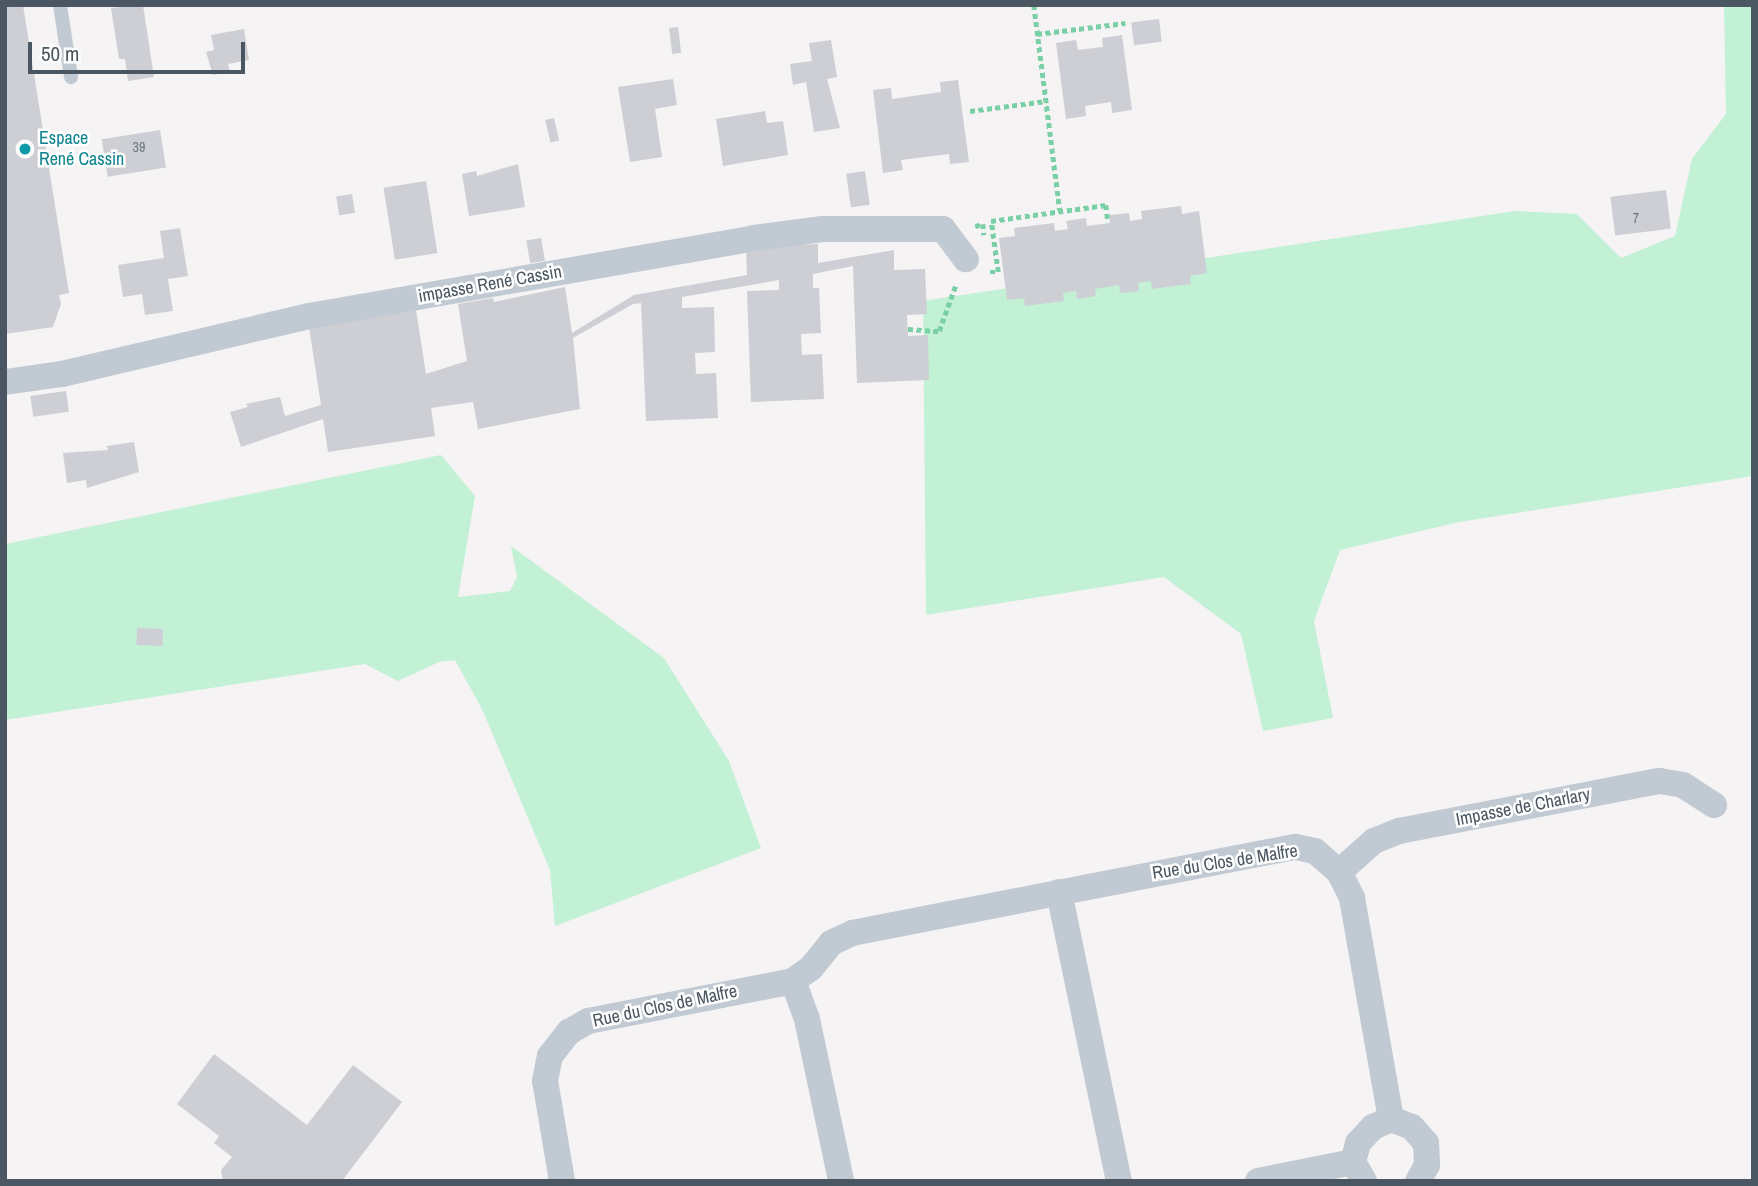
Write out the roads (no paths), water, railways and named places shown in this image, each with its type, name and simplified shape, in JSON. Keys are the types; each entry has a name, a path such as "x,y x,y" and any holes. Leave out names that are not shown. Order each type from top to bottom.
{"street":[{"name":"impasse René Cassin","path":"5,382 62,374 309,316 822,229 943,229 965,259"},
{"name":"Impasse de Charlary","path":"1339,872 1374,841 1399,831 1659,781 1683,785 1714,805"},
{"name":"Rue du Clos de Malfre","path":"562,1181 545,1081 550,1056 569,1032 588,1021 793,981 811,968 831,943 852,933 1296,847 1315,850 1339,872 1352,898 1391,1119"},
{"path":"1059,892 1119,1181"},
{"path":"793,981 807,1019 841,1181"},
{"path":"1258,1181 1358,1171 1358,1143 1373,1127 1391,1119 1412,1127 1426,1143 1427,1165 1418,1181"}],"lane":[{"path":"60,5 71,77"}],"place":[{"name":"Espace René Cassin","path":"25,149"}]}
